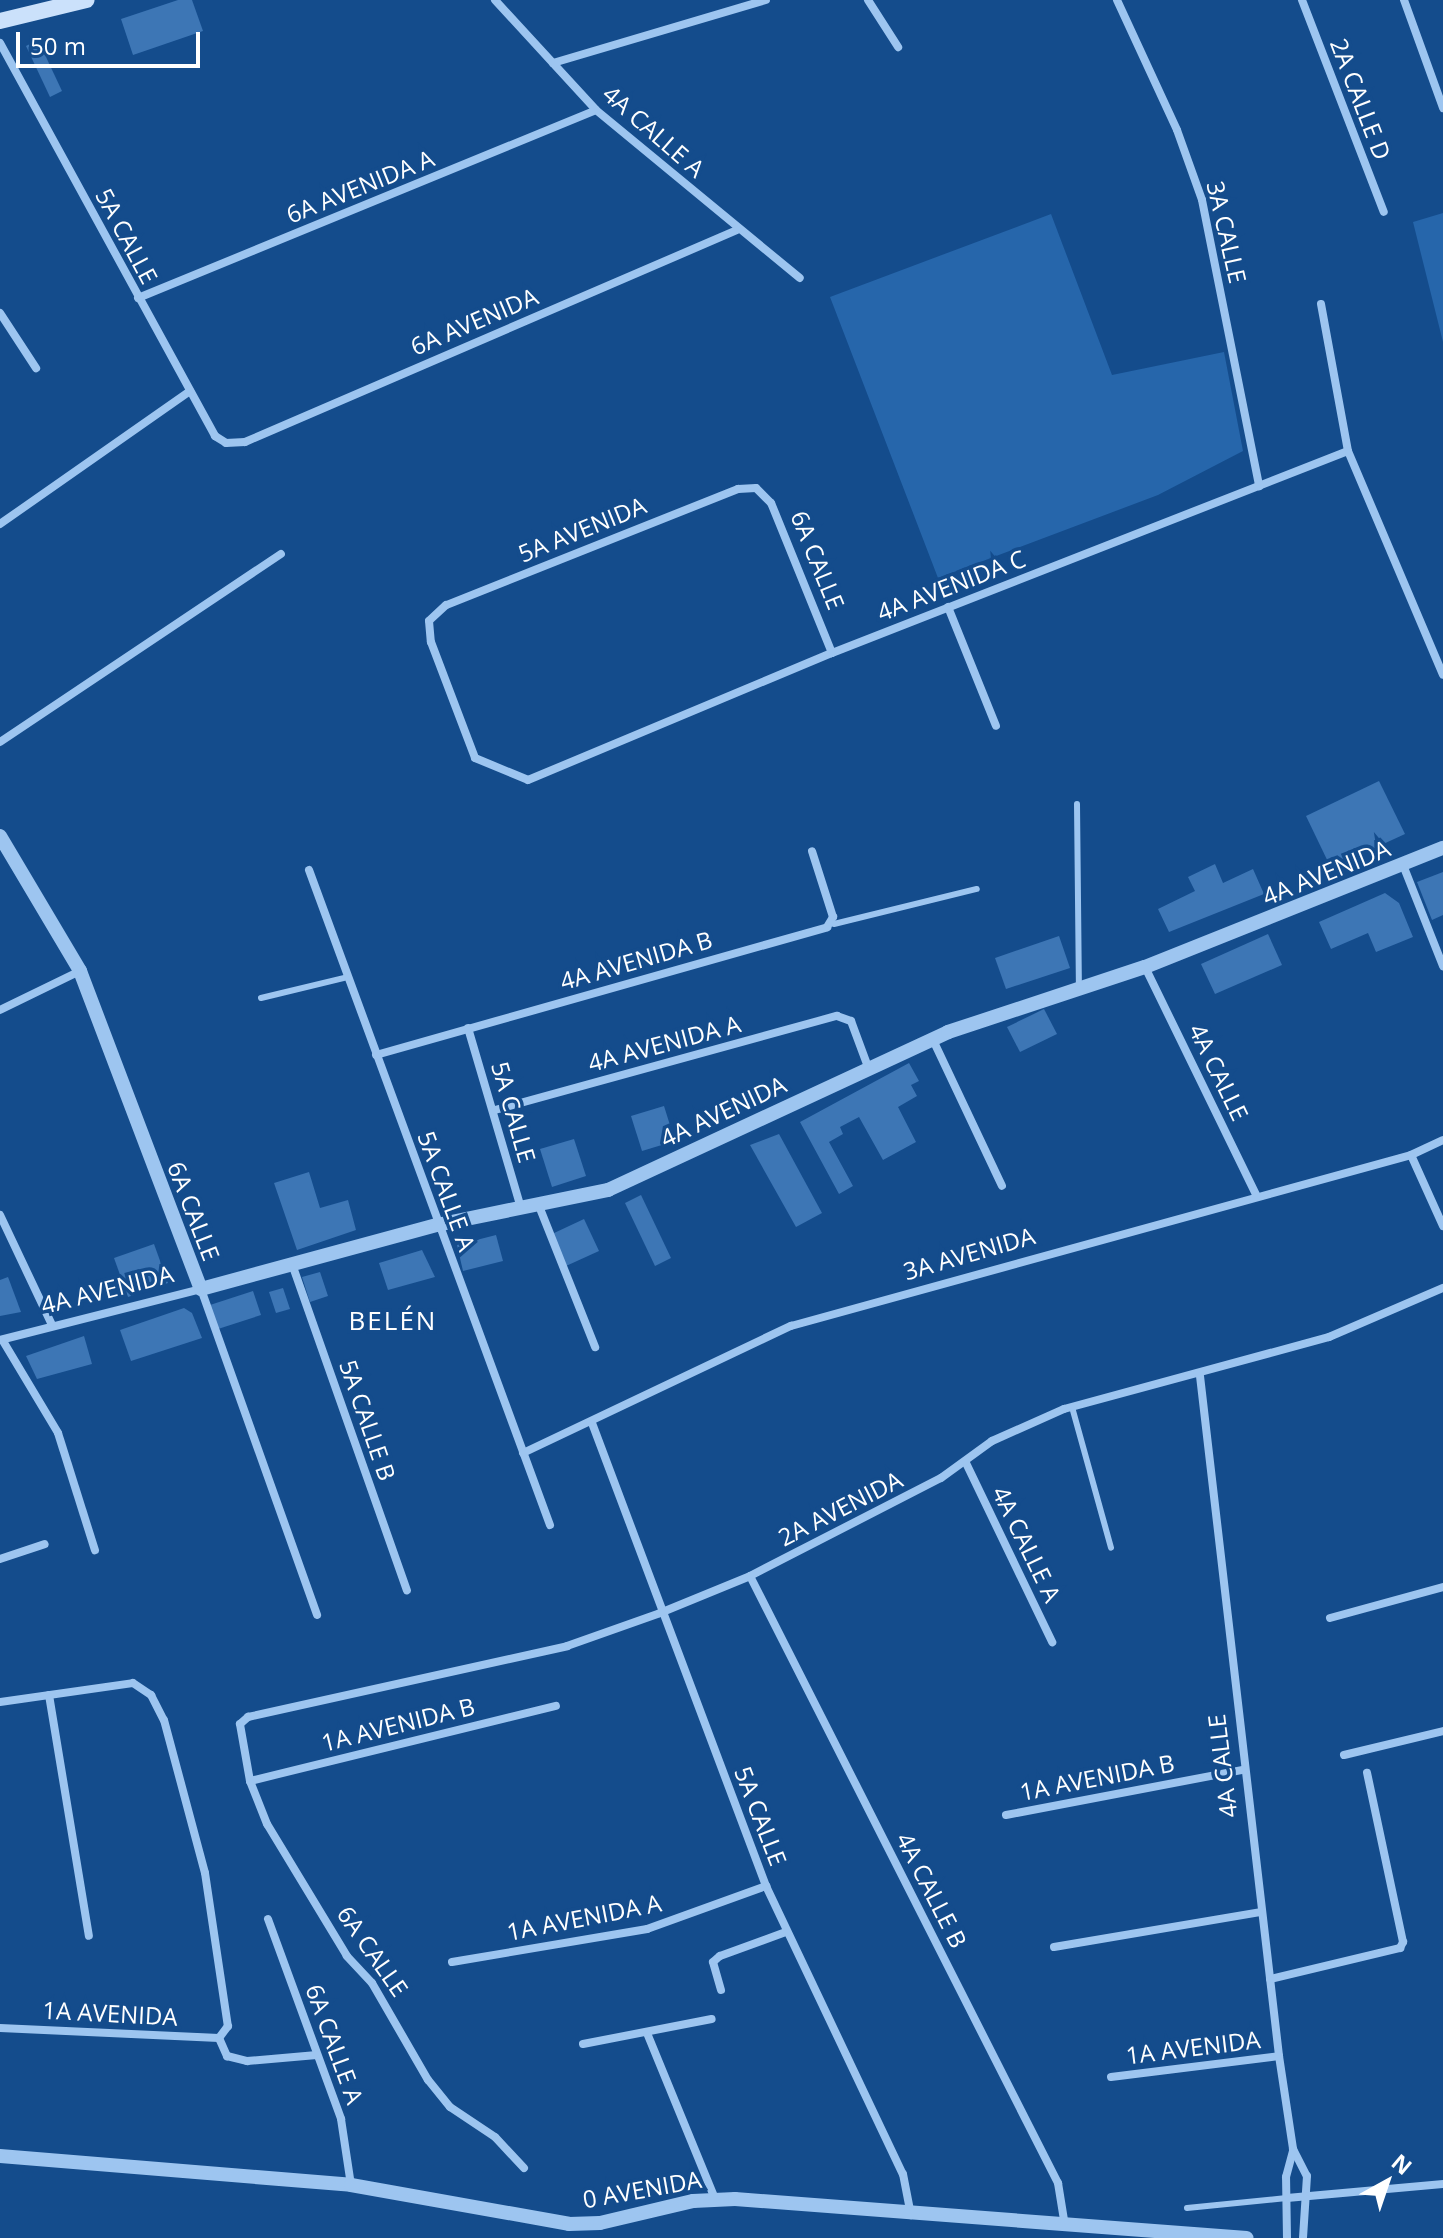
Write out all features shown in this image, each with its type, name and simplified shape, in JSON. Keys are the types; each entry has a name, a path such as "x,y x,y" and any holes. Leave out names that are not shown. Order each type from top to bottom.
{"main road":[{"path":"0,21 87,0"}],"street":[{"name":"4A CALLE A","path":"495,0 596,110 737,230 800,278"},
{"path":"553,63 766,0"},
{"path":"868,0 898,47"},
{"name":"3A CALLE","path":"1117,0 1177,130 1202,200 1259,486"},
{"name":"2A CALLE D","path":"1302,0 1384,212"},
{"path":"1404,0 1443,108"},
{"name":"5A CALLE","path":"0,43 215,436 226,443"},
{"name":"6A AVENIDA A","path":"138,298 596,110"},
{"name":"6A AVENIDA","path":"226,443 245,442 737,230"},
{"path":"1321,304 1348,451 1443,675"},
{"path":"0,313 36,368"},
{"path":"0,524 190,391"},
{"name":"4A AVENIDA C","path":"528,780 832,653 1348,451"},
{"name":"5A AVENIDA","path":"528,780 475,758 431,642 429,621 446,605 738,489 756,488"},
{"name":"6A CALLE","path":"756,488 771,503 832,653"},
{"path":"0,742 281,554"},
{"path":"948,607 996,726"},
{"name":"6A CALLE","path":"0,836 80,971 201,1289 317,1615"},
{"name":"4A AVENIDA","path":"1,1341 437,1225 608,1190 868,1067 934,1042 948,1032 1145,967 1443,848"},
{"path":"812,851 834,924"},
{"path":"1403,865 1443,966"},
{"name":"5A CALLE A","path":"309,870 437,1225 550,1525"},
{"name":"4A AVENIDA B","path":"376,1055 834,924"},
{"name":"4A CALLE","path":"1145,967 1256,1195"},
{"path":"0,1010 80,971"},
{"name":"4A AVENIDA A","path":"495,1110 845,1016 868,1067"},
{"name":"5A CALLE","path":"468,1028 495,1110 521,1208"},
{"path":"934,1042 1002,1186"},
{"name":"3A AVENIDA","path":"523,1453 592,1423 791,1326 1256,1195 1411,1155 1443,1140"},
{"path":"1411,1155 1443,1226"},
{"path":"539,1206 595,1347"},
{"path":"0,1215 52,1325"},
{"name":"5A CALLE B","path":"292,1264 407,1590"},
{"name":"2A AVENIDA","path":"240,1724 248,1717 567,1646 660,1613 750,1576 966,1463 992,1441 1072,1407 1200,1376 1329,1337 1443,1288"},
{"path":"1,1341 58,1433 95,1550"},
{"name":"4A CALLE","path":"1200,1376 1260,1912 1293,2149 1287,2198 1287,2238"},
{"name":"5A CALLE","path":"592,1423 660,1613 766,1886 903,2174 911,2215"},
{"name":"4A CALLE A","path":"966,1463 1052,1642"},
{"path":"0,1559 45,1544"},
{"name":"4A CALLE B","path":"750,1576 1058,2183 1065,2227"},
{"path":"1330,1618 1443,1587"},
{"path":"0,1702 133,1683 151,1695 164,1720 205,1873 228,2026 219,2038 227,2056 247,2061 317,2055"},
{"path":"49,1695 89,1936"},
{"name":"1A AVENIDA B","path":"250,1781 556,1706"},
{"name":"6A CALLE","path":"240,1724 250,1781 307,1893 347,1956 372,1983 428,2080 450,2107 495,2137 524,2168"},
{"path":"1344,1755 1443,1731"},
{"name":"1A AVENIDA B","path":"1006,1815 1243,1770"},
{"path":"1270,1979 1400,1948 1403,1942 1367,1773"},
{"name":"1A AVENIDA A","path":"452,1962 647,1929 766,1886"},
{"path":"1054,1947 1260,1912"},
{"name":"6A CALLE A","path":"268,1919 341,2119 351,2185"},
{"path":"721,1990 713,1962 720,1956 786,1932"},
{"path":"583,2044 712,2019"},
{"name":"1A AVENIDA","path":"0,2028 219,2038"},
{"path":"647,2033 715,2199"},
{"name":"1A AVENIDA","path":"1111,2077 1279,2056"},
{"name":"4A CALLE","path":"1293,2149 1307,2176 1303,2238"},
{"name":"0 AVENIDA","path":"0,2156 351,2185 569,2224 600,2223 715,2199 1247,2238"},
{"path":"1287,2198 1443,2184"}],"lane":[{"path":"1077,804 1079,989"},
{"path":"834,924 977,889"},
{"path":"261,998 348,977"},
{"path":"1072,1407 1111,1548"},
{"path":"1187,2208 1287,2198"}],"shaded area":[{"path":"1443,213 1443,342 1413,222"},
{"path":"1051,214 1112,375 1224,352 1243,451 1158,495 938,578 830,297"}],"building":[{"path":"178,0 192,0 203,31 133,55 121,19"},
{"path":"38,40 62,91 50,97 26,46"},
{"path":"1379,781 1405,834 1331,868 1306,816"},
{"path":"1215,864 1223,883 1253,869 1264,894 1169,932 1158,909 1195,891 1188,877"},
{"path":"1443,872 1443,915 1432,920 1417,882"},
{"path":"1385,893 1399,903 1413,937 1376,952 1368,933 1331,949 1319,922"},
{"path":"1268,934 1282,965 1215,994 1201,964"},
{"path":"1059,936 1070,968 1006,989 995,958"},
{"path":"1044,1009 1057,1034 1020,1052 1007,1027"},
{"path":"909,1063 919,1081 911,1085 917,1096 898,1107 916,1142 883,1160 859,1117 840,1127 843,1134 829,1142 853,1186 839,1194 800,1122"},
{"path":"664,1106 675,1141 642,1151 631,1116"},
{"path":"779,1134 822,1213 796,1227 750,1145"},
{"path":"574,1139 586,1176 552,1187 540,1149"},
{"path":"309,1172 320,1208 348,1200 356,1230 297,1250 274,1183"},
{"path":"641,1195 671,1258 655,1266 625,1203"},
{"path":"584,1219 599,1251 566,1266 552,1234"},
{"path":"496,1235 503,1261 463,1271 457,1245"},
{"path":"154,1244 168,1283 128,1297 114,1258"},
{"path":"422,1250 435,1277 388,1290 379,1263"},
{"path":"320,1272 328,1296 310,1302 302,1277"},
{"path":"8,1277 21,1312 0,1316 0,1280"},
{"path":"283,1288 290,1309 276,1313 269,1292"},
{"path":"253,1291 261,1315 218,1329 210,1305"},
{"path":"184,1308 192,1313 202,1338 131,1361 120,1330"},
{"path":"84,1336 92,1364 37,1379 26,1356"}],"district":[{"name":"BELÉN","path":"393,1321"}]}
